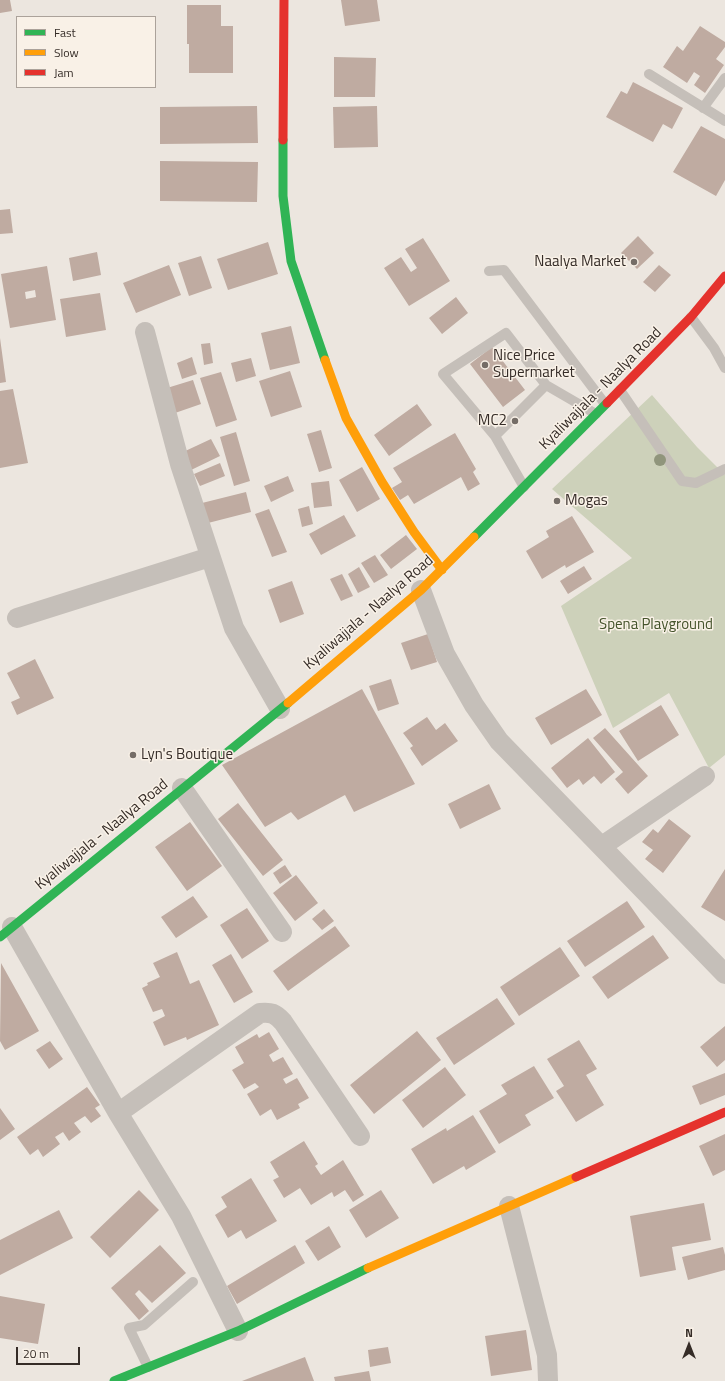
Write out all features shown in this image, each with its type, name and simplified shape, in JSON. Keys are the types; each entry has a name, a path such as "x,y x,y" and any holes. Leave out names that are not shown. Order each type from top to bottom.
{"street":[{"path":"284,0 283,196 292,261 305,305 346,418 382,482 414,532 442,570"},
{"name":"Kyaliwajjala - Naalya Road","path":"6,932 280,709 421,590 691,317 725,276"},
{"path":"145,332 180,464 234,628 280,709"},
{"path":"17,618 210,557"},
{"path":"421,590 445,654 474,705 499,741 725,974"},
{"path":"602,846 705,776"},
{"path":"182,788 282,932"},
{"path":"6,932 181,1216 238,1331"},
{"path":"118,1113 260,1013 269,1012 276,1014 283,1022 360,1136"},
{"path":"114,1381 238,1331 354,1274 725,1112"},
{"path":"509,1206 547,1355 550,1372 548,1381"}],"lane":[{"path":"649,74 725,121"},
{"path":"703,108 725,78"},
{"path":"489,271 504,270 605,404"},
{"path":"691,317 714,348 725,368"},
{"path":"524,487 494,436 443,374 506,333 546,385 596,414"},
{"path":"494,436 546,385"},
{"path":"620,390 682,481 696,483 725,469"},
{"path":"148,1367 129,1328 144,1325 193,1282"}],"green space":[{"name":"Spena Playground","path":"652,395 697,447 725,475 725,755 709,768 669,693 613,728 561,606 632,558 552,489"}],"building":[{"path":"0,0 10,0 12,11 0,13"},
{"path":"341,0 377,0 380,21 345,26"},
{"path":"187,5 221,5 221,26 233,26 233,73 189,73"},
{"path":"700,26 725,42 725,47 716,59 724,65 705,93 694,85 700,76 694,72 687,83 663,67 677,46 683,51"},
{"path":"334,57 376,58 375,97 334,97"},
{"path":"633,82 683,108 672,129 663,124 653,142 606,117 621,91 627,94"},
{"path":"257,106 258,143 160,144 160,107"},
{"path":"377,106 378,147 334,148 333,107"},
{"path":"701,126 725,139 725,180 716,196 673,172"},
{"path":"160,161 258,162 257,202 160,201"},
{"path":"10,209 13,233 0,234 0,210"},
{"path":"638,236 654,253 637,269 621,253"},
{"path":"423,238 450,281 409,306 384,268 401,257 411,272 417,268 405,249"},
{"path":"268,242 278,274 228,290 217,259"},
{"path":"97,252 101,275 73,281 69,258"},
{"path":"201,256 212,288 189,296 178,263"},
{"path":"169,265 181,295 136,313 123,283"},
{"path":"659,265 671,275 655,292 643,282"},
{"path":"47,266 56,320 10,328 1,274","holes":["35,290 36,297 26,299 25,292"]},
{"path":"100,293 106,330 66,337 60,299"},
{"path":"456,297 468,313 442,334 429,318"},
{"path":"291,326 300,363 270,370 261,333"},
{"path":"0,338 6,382 0,383"},
{"path":"210,343 213,363 204,365 201,344"},
{"path":"492,347 525,390 503,407 470,364"},
{"path":"192,357 197,374 182,379 177,363"},
{"path":"251,358 256,376 236,382 231,363"},
{"path":"290,371 302,407 271,417 259,381"},
{"path":"221,372 237,420 216,427 200,378"},
{"path":"193,380 201,404 175,413 167,388"},
{"path":"13,389 28,463 0,468 0,391"},
{"path":"417,404 432,425 389,456 374,435"},
{"path":"321,430 332,468 319,472 307,434"},
{"path":"236,432 250,481 234,486 220,437"},
{"path":"455,433 476,469 473,472 480,484 468,491 461,477 414,504 408,495 400,500 392,488 402,482 393,468"},
{"path":"211,439 220,456 189,471 181,453"},
{"path":"220,463 225,476 200,486 194,474"},
{"path":"362,467 380,499 357,512 339,480"},
{"path":"288,476 294,491 271,502 264,486"},
{"path":"329,481 332,506 314,508 311,483"},
{"path":"246,492 251,512 208,523 202,503"},
{"path":"309,506 313,524 302,527 298,509"},
{"path":"269,509 287,552 272,557 255,514"},
{"path":"344,515 356,536 321,555 309,534"},
{"path":"572,516 594,552 566,568 565,565 542,579 526,551 549,537 546,531"},
{"path":"406,535 417,549 391,569 380,555"},
{"path":"375,555 388,575 374,583 361,563"},
{"path":"584,566 592,579 568,594 560,581"},
{"path":"359,567 370,587 358,593 348,574"},
{"path":"342,574 353,596 341,601 330,579"},
{"path":"292,581 304,614 280,623 268,590"},
{"path":"428,634 437,662 411,670 401,643"},
{"path":"35,659 54,698 17,715 11,702 20,698 7,673"},
{"path":"391,679 399,704 378,711 369,686"},
{"path":"362,689 415,784 354,812 345,795 298,820 291,812 265,827 222,765"},
{"path":"586,689 602,715 551,745 535,718"},
{"path":"661,705 679,735 638,761 619,731"},
{"path":"427,717 436,730 445,723 458,741 422,766 410,748 413,746 403,733"},
{"path":"605,728 648,776 628,794 615,779 623,772 593,738"},
{"path":"588,738 615,772 601,784 594,776 583,785 579,779 567,788 551,768"},
{"path":"489,784 501,809 460,829 448,804"},
{"path":"238,803 283,860 263,876 218,819"},
{"path":"669,819 691,836 663,873 645,859 653,850 642,842 653,829 658,833"},
{"path":"190,822 222,866 187,891 155,847"},
{"path":"285,865 292,876 280,884 273,873"},
{"path":"725,869 725,921 701,907"},
{"path":"296,875 318,903 295,921 273,893"},
{"path":"193,896 208,917 176,938 161,917"},
{"path":"627,901 645,927 585,967 567,941"},
{"path":"247,908 269,941 242,959 220,925"},
{"path":"324,909 334,921 322,930 312,919"},
{"path":"335,926 350,946 288,991 273,971"},
{"path":"653,935 669,958 608,999 592,977"},
{"path":"560,947 580,976 519,1016 500,987"},
{"path":"177,952 190,984 199,980 219,1025 187,1040 186,1037 164,1046 153,1022 165,1016 162,1009 153,1012 142,988 148,985 147,983 160,977 153,963"},
{"path":"231,954 253,992 234,1003 212,965"},
{"path":"1,963 39,1031 5,1050 0,1041"},
{"path":"497,998 515,1024 454,1065 436,1038"},
{"path":"725,1026 725,1060 717,1067 700,1047"},
{"path":"417,1031 441,1060 374,1114 350,1085"},
{"path":"269,1032 279,1049 269,1055 273,1062 283,1057 293,1074 283,1079 286,1084 297,1078 309,1098 298,1104 300,1108 277,1120 271,1109 260,1116 247,1094 259,1087 255,1083 244,1089 232,1070 244,1063 235,1047 257,1034 259,1038"},
{"path":"579,1040 597,1069 586,1075 604,1105 576,1122 556,1091 564,1086 547,1059"},
{"path":"50,1041 63,1059 49,1069 36,1050"},
{"path":"534,1066 554,1098 525,1115 531,1125 499,1144 479,1111 507,1094 501,1085"},
{"path":"445,1067 466,1095 423,1128 402,1100"},
{"path":"725,1073 725,1095 700,1105 692,1086"},
{"path":"87,1087 100,1105 95,1108 101,1116 91,1123 85,1116 74,1123 81,1132 69,1141 63,1132 55,1137 60,1144 43,1157 38,1149 30,1155 17,1137"},
{"path":"0,1108 15,1129 0,1140"},
{"path":"473,1115 496,1152 466,1170 464,1166 433,1184 411,1149 446,1128 447,1131"},
{"path":"725,1134 725,1170 713,1176 699,1146"},
{"path":"304,1141 318,1164 315,1166 321,1175 343,1160 364,1195 353,1202 345,1190 334,1197 332,1192 311,1205 300,1188 284,1198 273,1180 279,1177 270,1162"},
{"path":"251,1178 277,1221 246,1239 241,1230 228,1238 215,1215 227,1207 221,1197"},
{"path":"139,1190 159,1210 110,1258 90,1237"},
{"path":"381,1190 399,1218 366,1238 349,1210"},
{"path":"704,1203 711,1240 672,1247 676,1270 640,1277 630,1216"},
{"path":"59,1210 73,1238 0,1275 0,1240"},
{"path":"329,1226 341,1247 318,1261 305,1241"},
{"path":"160,1245 186,1273 152,1303 139,1290 135,1294 149,1311 139,1320 111,1288"},
{"path":"295,1245 305,1263 237,1304 227,1286"},
{"path":"723,1247 725,1255 725,1270 688,1280 682,1257"},
{"path":"0,1296 45,1304 38,1344 0,1338"},
{"path":"526,1330 532,1370 491,1376 485,1336"},
{"path":"388,1347 391,1363 370,1367 368,1350"},
{"path":"305,1357 314,1381 242,1381"},
{"path":"369,1371 371,1381 335,1381 334,1377"}],"traffic: fast":[{"path":"283,140 283,196 291,261 325,360"},
{"path":"474,537 607,403"},
{"path":"0,937 288,703"},
{"path":"114,1381 238,1331 368,1268"}],"traffic: slow":[{"path":"325,360 346,418 382,482 414,532 442,570"},
{"path":"288,703 421,590 474,537"},
{"path":"368,1268 576,1177"}],"traffic: jam":[{"path":"283,140 284,0"},
{"path":"607,403 691,317 725,276"},
{"path":"576,1177 725,1112"}],"place":[{"name":"Naalya Market","path":"634,262"},
{"name":"Nice Price Supermarket","path":"485,365"},
{"name":"MC2","path":"515,421"},
{"name":"Mogas","path":"557,501"},
{"name":"Lyn's Boutique","path":"133,755"}]}
